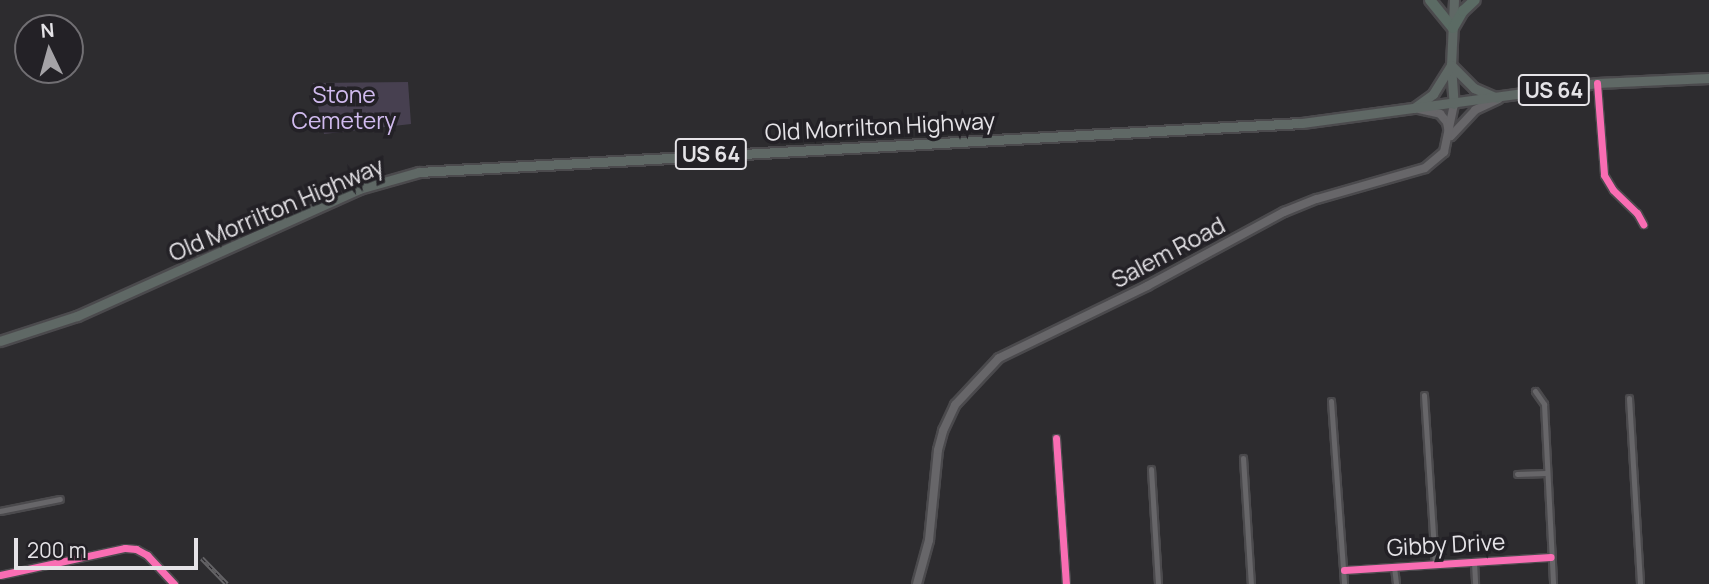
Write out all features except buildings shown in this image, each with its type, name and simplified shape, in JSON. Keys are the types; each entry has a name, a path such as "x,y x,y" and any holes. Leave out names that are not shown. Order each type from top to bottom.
{"highway":[{"path":"1430,0 1453,28 1463,11 1475,0"}],"main road":[{"name":"Salem Road","path":"917,584 929,540 938,450 943,431 956,405 999,358 1126,297 1284,212 1317,199 1425,168 1444,152 1454,104 1451,65 1454,0"},
{"path":"1413,109 1433,94 1451,65 1474,88 1499,99"},
{"name":"Old Morrilton Highway","path":"0,341 77,316 359,189 419,172 1292,124 1499,99 1597,83 1709,79"},
{"path":"1449,138 1475,110 1499,99"},
{"path":"1413,109 1440,114 1447,122 1449,138"}],"street":[{"path":"1597,83 1604,175 1613,190 1637,214 1643,224"},
{"path":"1535,391 1544,404 1553,584"},
{"path":"1424,395 1435,564"},
{"path":"1629,398 1640,584"},
{"path":"1331,401 1344,584"},
{"path":"1056,438 1066,584"},
{"path":"1243,458 1251,584"},
{"path":"1151,469 1158,584"},
{"path":"1517,474 1546,473"},
{"path":"0,511 60,499"},
{"path":"0,575 111,550 136,549 147,555 174,584"},
{"name":"Gibby Drive","path":"1344,570 1551,557"},
{"path":"1474,562 1475,584"},
{"path":"1394,567 1395,584"}],"green space":[{"name":"Stone Cemetery","path":"408,82 411,124 324,134 313,83"}],"railway":[{"path":"202,558 227,584"}],"cycle path":[{"path":"1597,83 1604,175 1613,190 1637,213 1643,224"},
{"path":"1056,438 1066,584"},
{"path":"0,575 125,548 136,549 147,555 174,584"},
{"path":"1344,570 1551,557"}]}
